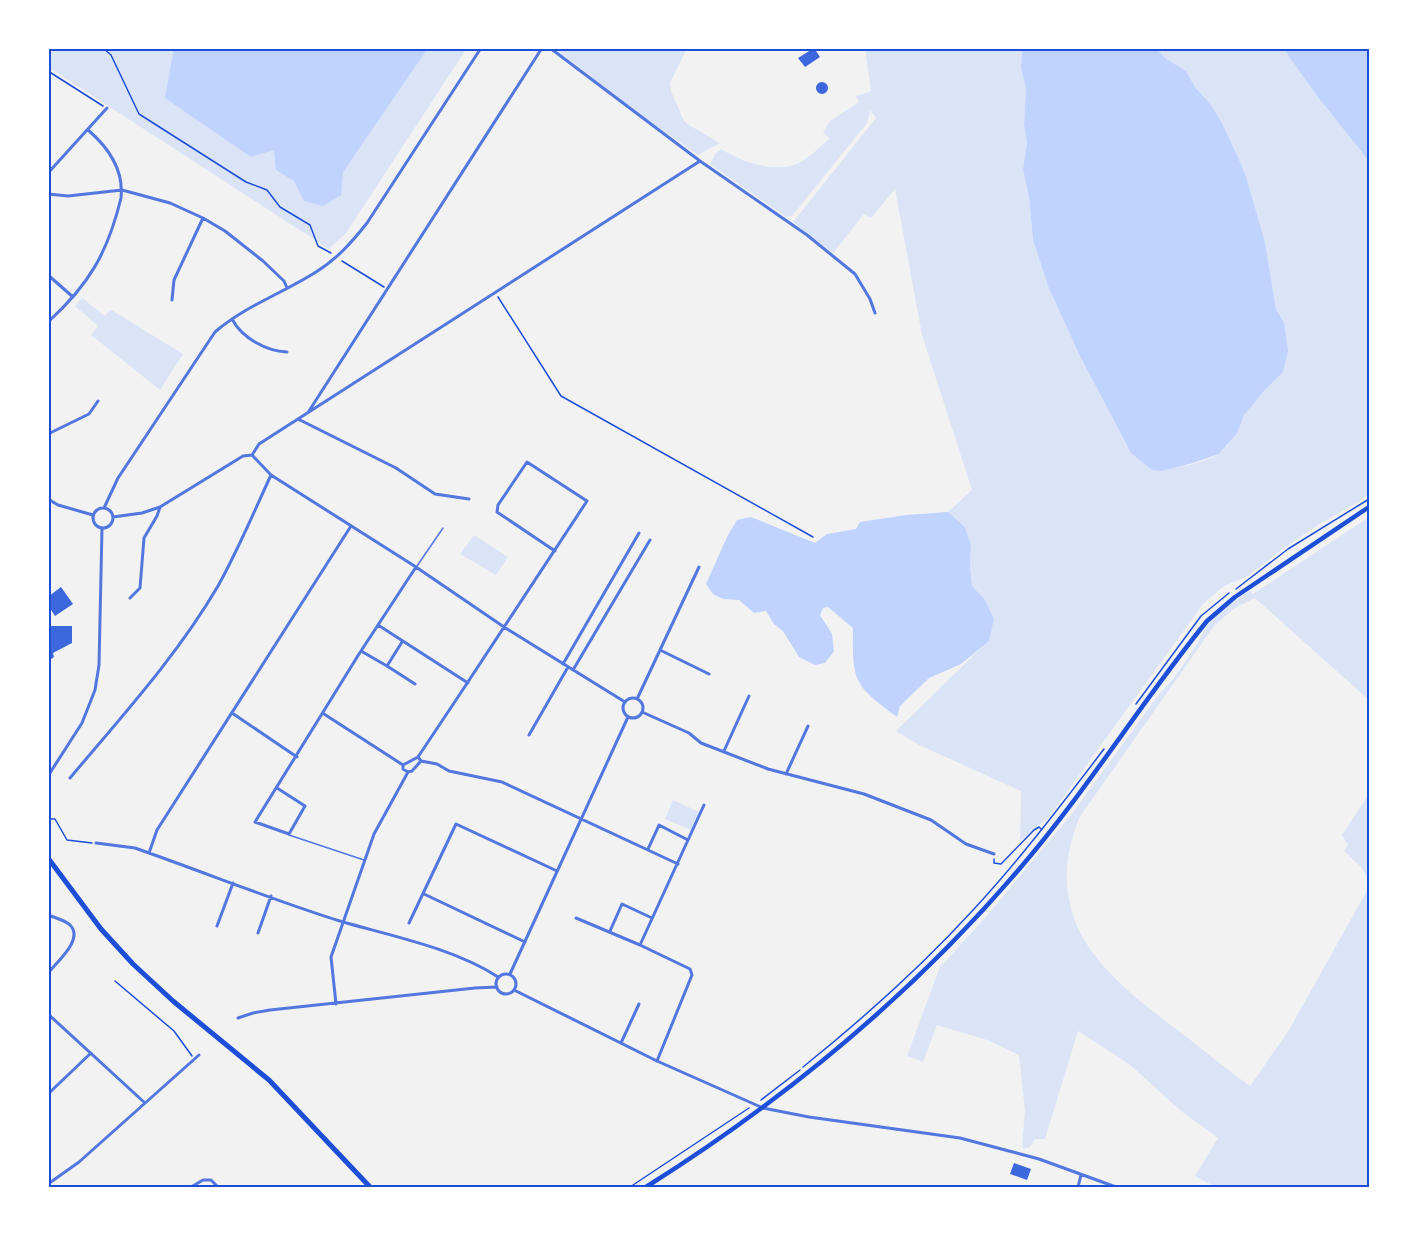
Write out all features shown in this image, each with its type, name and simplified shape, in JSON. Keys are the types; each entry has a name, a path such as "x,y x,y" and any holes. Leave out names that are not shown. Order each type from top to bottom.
{"main road":[{"path":"646,1187 697,1155 763,1108 836,1051 889,1005 980,914 1022,867 1207,621 1235,597 1369,507"},
{"path":"48,858 101,929 133,964 173,1001 269,1080 370,1187"}],"street":[{"path":"104,508 110,511 113,517 112,523 108,527 97,527 93,521 93,515 104,508 118,478 215,332 232,319 316,272 337,257 367,224 481,48"},
{"path":"308,412 542,48"},
{"path":"550,48 700,160 807,235 855,274 870,299 875,313"},
{"path":"48,173 107,108"},
{"path":"48,322 73,297 101,258 115,220 122,190 118,171 109,152 88,130"},
{"path":"252,455 259,444 700,160"},
{"path":"48,194 68,196 122,190 170,203 225,231 276,273 287,288"},
{"path":"172,300 174,280 203,218"},
{"path":"48,275 73,297"},
{"path":"232,319 236,327 255,341 272,351 287,352"},
{"path":"48,434 89,414 98,401"},
{"path":"298,419 396,468 435,494 469,499"},
{"path":"113,517 142,513 160,507 243,456 252,455"},
{"path":"252,455 271,475 416,567 504,627 625,702"},
{"path":"336,1004 331,957 375,834 408,772 412,771 420,759 504,627 555,551 587,501 527,462 498,505 497,513 555,551"},
{"path":"70,778 148,685 211,597 228,567 271,475"},
{"path":"48,499 58,505 93,515"},
{"path":"130,598 140,588 144,538 160,507"},
{"path":"149,853 157,830 351,526"},
{"path":"48,776 82,723 96,684 99,665 102,528"},
{"path":"563,664 639,533"},
{"path":"573,670 650,540"},
{"path":"277,788 305,806 289,834 255,822 416,567"},
{"path":"637,699 699,567"},
{"path":"378,625 468,683"},
{"path":"387,666 402,641"},
{"path":"660,650 709,674"},
{"path":"361,651 415,684"},
{"path":"529,735 568,667"},
{"path":"724,752 749,696"},
{"path":"630,698 637,699 642,703 642,712 634,718 628,717 623,710 625,702 630,698"},
{"path":"642,712 689,733 701,742 768,769 864,794 931,820 966,844 994,854"},
{"path":"232,713 268,739 297,756"},
{"path":"324,714 402,765 403,769 408,772"},
{"path":"510,974 628,717"},
{"path":"786,774 808,726"},
{"path":"402,765 420,759 449,771 502,782 678,864"},
{"path":"640,945 704,805"},
{"path":"409,923 456,824 557,871"},
{"path":"648,850 659,825 688,840"},
{"path":"96,843 135,848 343,922 401,937 464,960 498,977"},
{"path":"217,926 233,883"},
{"path":"423,894 525,942"},
{"path":"258,933 271,896"},
{"path":"610,932 622,904 652,918"},
{"path":"48,915 69,924 75,932 75,940 48,973"},
{"path":"576,918 690,969 692,975 657,1061"},
{"path":"238,1018 270,1010 475,988 497,987 505,994 514,990 517,984 515,978 510,974 498,977"},
{"path":"497,987 498,977"},
{"path":"514,990 657,1061 763,1108 809,1117 960,1138 1039,1159 1116,1187"},
{"path":"621,1043 639,1004"},
{"path":"48,1014 146,1103"},
{"path":"48,1094 91,1053"},
{"path":"48,1184 79,1162 199,1055"},
{"path":"1078,1187 1081,1175"},
{"path":"191,1187 203,1180 212,1180 218,1187"}],"lane":[{"path":"416,567 443,528"},
{"path":"289,834 365,860"}],"path":[{"path":"103,48 111,55 139,114 246,182 267,190 280,207 310,225 318,246 387,289"},
{"path":"48,70 107,108"},
{"path":"496,293 561,396 813,537"},
{"path":"48,819 54,819 66,840 96,843"},
{"path":"630,1187 755,1105 838,1039 915,969 974,909 1042,830 1039,827 1001,864 994,863 994,854"},
{"path":"115,981 174,1031 194,1059"}],"shaded area":[{"path":"48,48 467,48 346,233 329,249 48,67"},
{"path":"554,48 687,48 670,83 671,91 684,121 720,143 698,155 639,114"},
{"path":"865,48 1022,48 1021,68 1026,89 1024,125 1027,143 1023,169 1029,197 1033,241 1050,288 1080,356 1131,453 1161,471 1208,459 1225,448 1249,408 1283,372 1284,323 1276,309 1265,242 1245,173 1210,104 1195,87 1186,71 1165,58 1156,48 1283,48 1317,96 1369,161 1369,493 1359,502 1321,523 1283,549 1248,576 1224,586 1203,604 1049,817 1020,841 1021,791 919,745 896,731 988,641 994,619 985,600 972,586 971,545 965,527 948,512 972,490 922,335 895,189 871,218 864,214 833,253 793,222 876,118 870,110 867,123 792,216 786,217 710,164 715,154 721,149 748,162 768,167 797,164 810,156 830,138 823,133 830,121 859,102 856,96 871,91"},
{"path":"82,298 105,316 110,310 113,311 183,354 160,390 91,335 98,326 75,306"},
{"path":"1369,517 1369,700 1255,598 1233,609 1214,626 1079,818 1067,864 1067,887 1079,931 1104,967 1137,998 1250,1086 1289,1030 1369,887 1369,1187 1216,1187 1195,1176 1218,1138 1181,1111 1129,1064 1078,1031 1045,1139 1035,1139 1030,1147 1024,1149 1022,1146 1025,1111 1019,1055 987,1040 937,1025 923,1062 907,1056 940,967 985,918 1074,811 1159,694 1179,671 1215,617 1250,591 1253,594"},
{"path":"474,535 508,557 496,575 460,554"},
{"path":"1369,794 1369,880 1361,867 1344,851 1348,845 1342,835"},
{"path":"673,800 699,812 691,830 665,819"}],"water":[{"path":"174,48 428,48 343,172 341,195 323,206 304,201 294,181 276,170 274,150 251,157 165,98"},
{"path":"1022,48 1156,48 1165,58 1186,71 1222,123 1245,173 1265,242 1276,309 1284,323 1288,351 1283,372 1244,415 1237,433 1219,454 1162,471 1152,470 1131,453 1080,356 1049,288 1033,240 1029,197 1023,169 1027,143 1024,125 1026,89 1021,68"},
{"path":"1283,48 1369,48 1369,161 1317,96"},
{"path":"948,512 965,527 971,545 972,586 985,600 994,619 989,641 961,664 929,678 900,706 897,717 872,697 858,681 853,660 853,628 828,607 823,608 820,615 832,634 834,651 825,663 815,665 799,657 783,631 774,624 766,611 754,613 739,600 723,599 713,594 706,584 737,520 751,517 815,543 827,534 856,529 860,522"}],"building":[{"path":"814,48 820,57 805,67 798,58"},
{"path":"824,82 827,83 827,93 820,94 817,93 816,86 817,83"},
{"path":"61,587 73,604 55,616 48,605 48,594 49,596"},
{"path":"48,626 72,626 72,643 53,653 54,657 48,661"},
{"path":"1014,1163 1031,1169 1027,1180 1010,1174"}]}
